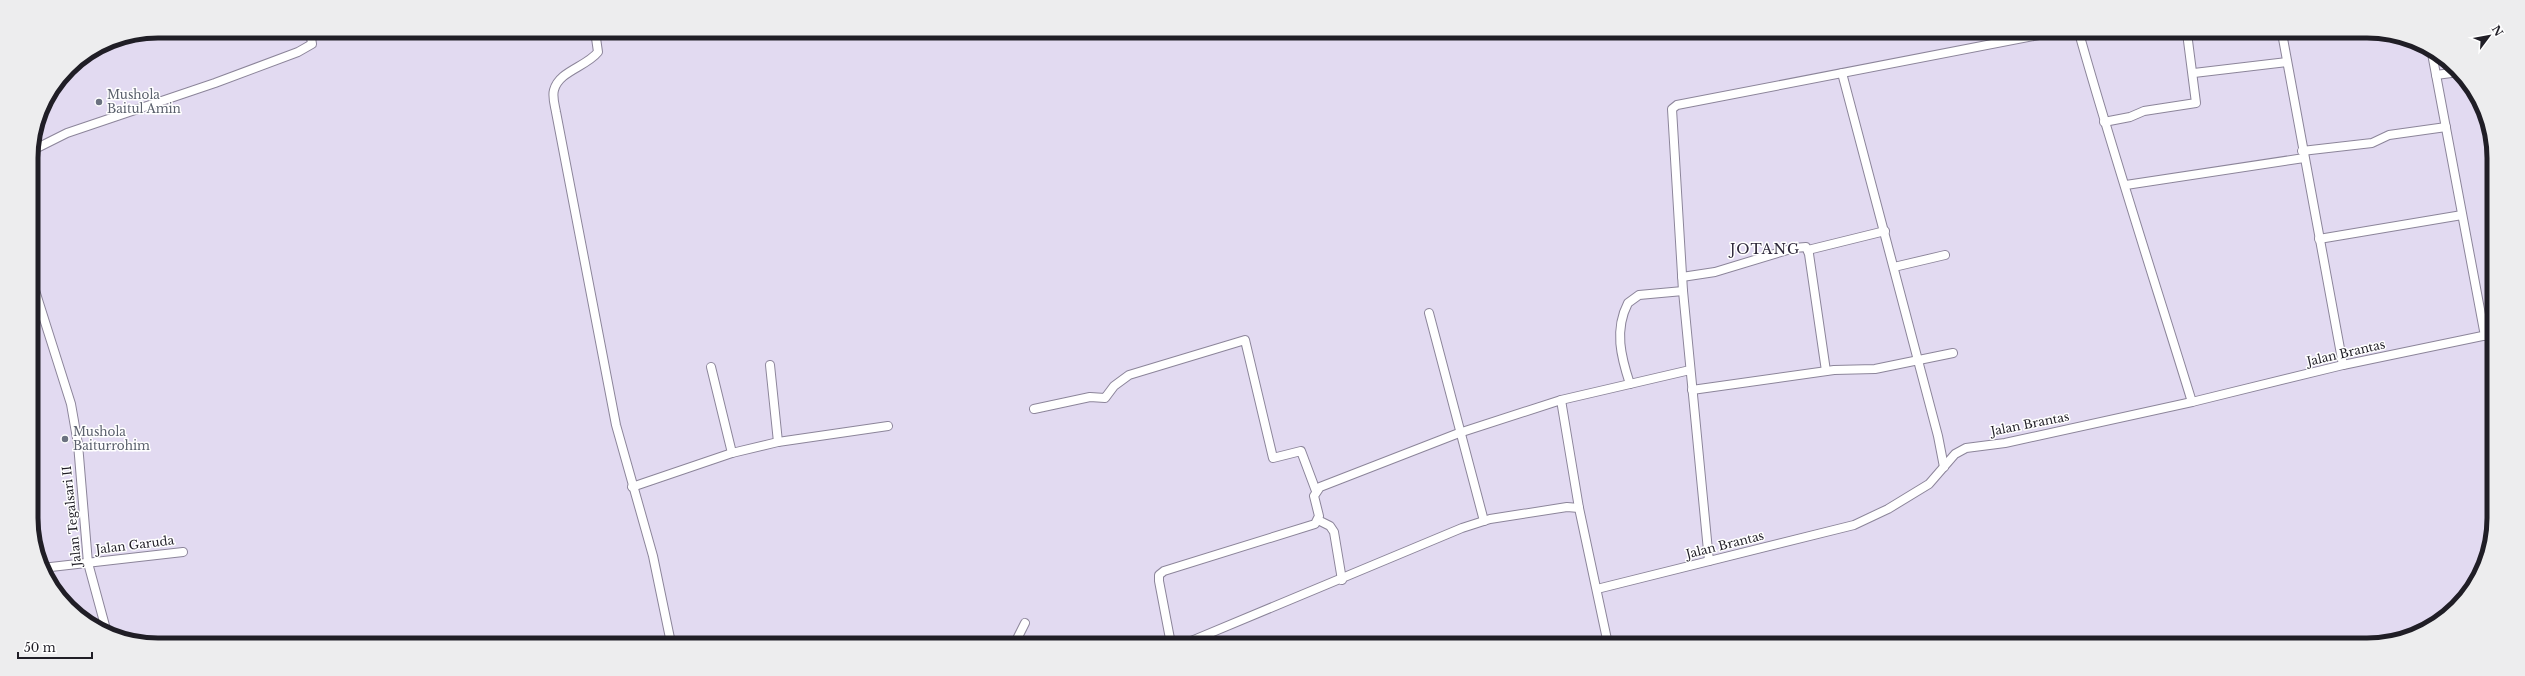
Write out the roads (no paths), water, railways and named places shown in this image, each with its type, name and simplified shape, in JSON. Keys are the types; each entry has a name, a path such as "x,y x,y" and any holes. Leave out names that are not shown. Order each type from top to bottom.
{"street":[{"path":"38,147 66,133 298,52 312,44 311,38"},
{"path":"596,38 598,52 593,58 564,76 557,83 554,91 601,354 622,452 653,556 670,638"},
{"path":"1709,561 1683,291 1672,109 1677,105 2023,38"},
{"path":"2080,38 2104,122 2126,185 2192,402"},
{"path":"2104,122 2130,117 2144,111 2194,105 2197,102 2188,38"},
{"path":"2283,38 2343,365"},
{"path":"2433,58 2462,215 2487,330"},
{"path":"2194,73 2287,62"},
{"path":"1842,73 1894,267 1944,467"},
{"path":"2436,75 2452,73"},
{"path":"2126,185 2372,143 2389,135 2446,127"},
{"path":"2319,239 2462,215"},
{"path":"1808,250 1884,231"},
{"path":"1682,277 1715,272 1803,246 1808,250 1826,371"},
{"path":"1894,267 1944,255"},
{"path":"1630,384 1620,347 1620,330 1628,302 1639,295 1683,291"},
{"name":"Jalan Tegalsari II","path":"38,300 71,404 78,444 88,563 105,626"},
{"path":"1430,313 1484,521"},
{"name":"Jalan Brantas","path":"1597,589 1854,525 1888,509 1929,484 1955,454 1966,448 2005,443 2192,402 2343,365 2487,335"},
{"path":"1034,409 1090,397 1105,398 1114,386 1129,375 1245,340 1273,458 1301,451 1316,490 1314,496 1318,520"},
{"path":"1692,390 1826,371 1875,369 1952,353"},
{"path":"770,365 778,442"},
{"path":"712,367 732,453"},
{"path":"1316,490 1326,484 1462,432 1561,400 1690,370"},
{"path":"1561,400 1579,508 1607,638"},
{"path":"632,487 732,453 778,442 888,426"},
{"path":"1199,638 1342,580 1462,528 1484,521 1567,507 1579,508"},
{"path":"1318,520 1330,526 1334,532 1342,580"},
{"path":"1170,638 1159,575 1164,571 1311,526 1318,520"},
{"name":"Jalan Garuda","path":"48,567 183,552"},
{"path":"1018,638 1025,623"}],"place":[{"name":"Mushola Baitul Amin","path":"99,102"},
{"name":"Mushola Baiturrohim","path":"65,439"}],"district":[{"name":"JOTANG","path":"1765,249"}]}
